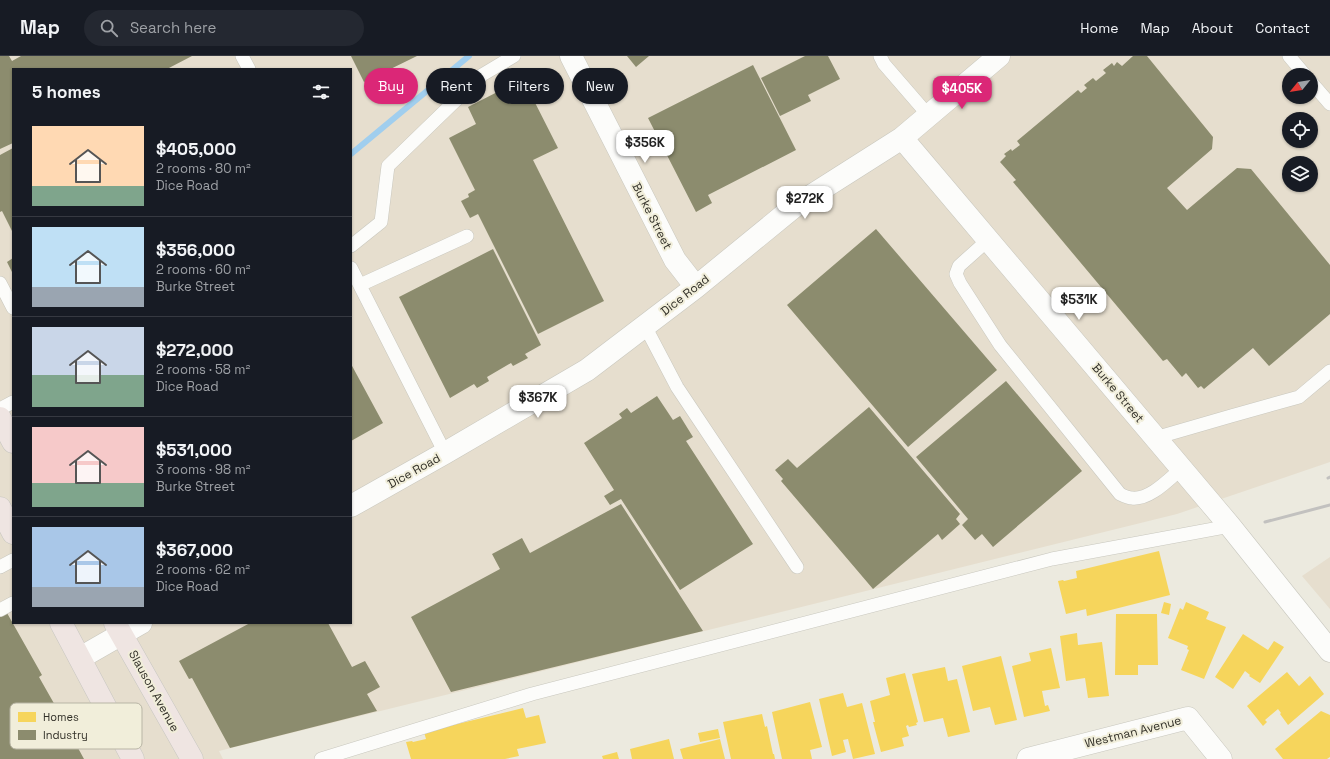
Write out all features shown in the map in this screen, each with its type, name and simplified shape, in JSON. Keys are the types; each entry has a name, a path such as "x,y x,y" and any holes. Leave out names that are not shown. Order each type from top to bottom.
{"main road":[{"path":"0,418 12,440"},
{"path":"0,508 12,530"},
{"path":"62,624 103,703"},
{"name":"Slauson Avenue","path":"119,628 192,759"},
{"path":"126,749 131,758"}],"street":[{"name":"Burke Street","path":"571,56 674,260 696,287"},
{"name":"Dice Road","path":"352,505 587,370 696,287 795,206 902,138 999,56"},
{"name":"Burke Street","path":"902,138 1230,526 1330,651"},
{"path":"80,658 119,628 137,624"},
{"name":"Westman Avenue","path":"1028,759 1188,718 1220,759"}],"lane":[{"path":"242,56 248,68"},
{"path":"352,245 381,222 388,166 482,75 514,56"},
{"path":"880,56 884,64 929,116"},
{"path":"1289,56 1299,68"},
{"path":"1318,90 1330,104"},
{"path":"360,285 467,236"},
{"path":"988,240 959,266 956,274 960,283 1000,345 1120,494 1132,498 1140,498 1153,492 1181,469"},
{"path":"352,270 445,453"},
{"path":"0,284 12,306"},
{"path":"645,326 677,387 797,567"},
{"path":"1155,438 1299,397 1330,371"},
{"path":"0,409 12,403"},
{"path":"321,759 532,694 1036,563 1230,526"},
{"path":"0,567 12,561"},
{"path":"0,610 12,604"}],"shaded area":[{"path":"0,56 1330,56 1330,462 1177,514 219,751 223,759 0,759"},
{"path":"1330,557 1330,609 1302,576"}],"building: Homes":[{"path":"1159,551 1170,595 1087,616 1086,609 1066,614 1058,581 1077,578 1076,571"},
{"path":"1164,602 1171,604 1169,615 1161,613"},
{"path":"1186,602 1209,612 1206,619 1226,627 1204,679 1181,670 1189,650 1187,649 1188,646 1168,638 1180,608 1183,610"},
{"path":"1116,614 1157,614 1158,665 1138,665 1138,675 1115,675"},
{"path":"1077,633 1078,645 1102,642 1109,696 1088,698 1085,678 1066,681 1060,636"},
{"path":"1243,634 1268,650 1274,641 1284,647 1260,683 1249,676 1250,675 1245,671 1233,689 1215,677"},
{"path":"1051,648 1060,688 1042,691 1045,706 1048,705 1050,711 1024,717 1012,666 1031,661 1029,653"},
{"path":"1001,656 1017,720 995,725 990,707 973,711 962,666"},
{"path":"945,667 948,681 957,679 970,732 948,737 943,718 924,722 912,674"},
{"path":"1287,672 1299,686 1310,676 1324,694 1288,725 1278,709 1265,720 1267,722 1263,726 1247,706"},
{"path":"905,673 918,722 916,723 917,725 909,727 908,725 906,726 909,736 902,738 904,746 881,752 873,722 875,722 870,701 890,695 886,678"},
{"path":"843,693 847,707 862,703 875,754 853,759 848,739 843,740 846,752 832,756 819,699"},
{"path":"810,702 822,747 810,750 812,759 782,759 772,712"},
{"path":"523,708 526,718 539,715 546,743 517,749 519,756 505,759 411,759 406,742 426,739 424,732"},
{"path":"1321,711 1330,715 1330,757 1327,759 1283,759 1275,749"},
{"path":"762,714 765,727 767,726 775,759 731,759 723,722"},
{"path":"718,729 720,738 700,742 698,733"},
{"path":"669,739 674,759 632,759 630,749"},
{"path":"720,739 725,759 683,759 680,749"},
{"path":"617,752 619,759 603,759 602,756"}],"building: Industry":[{"path":"0,56 9,56 12,61 21,56 192,56 169,68 12,68 12,143 0,149"},
{"path":"351,56 417,56 393,68 364,68 364,82"},
{"path":"627,56 649,56 636,67"},
{"path":"805,56 828,56 840,79 808,95 811,101 780,116 761,78"},
{"path":"1133,56 1147,56 1213,137 1212,149 1167,188 1187,210 1237,168 1251,169 1330,265 1330,314 1269,366 1253,348 1204,389 1201,386 1198,388 1186,373 1182,377 1167,359 1163,361 1013,182 1016,180 1000,162 1006,156 1004,154 1011,149 1012,151 1020,145 1017,141 1078,90 1081,93 1087,88 1084,85 1093,78 1096,81 1106,73 1103,70 1112,63 1114,66 1117,62 1122,66"},
{"path":"753,65 796,150 708,195 712,203 696,212 648,118"},
{"path":"494,94 494,104 536,104 558,148 533,160 604,301 538,334 478,214 470,218 461,201 469,197 468,194 475,190 449,138 476,124 468,107 474,104 486,104 486,98"},
{"path":"12,149 12,231 2,211 0,212 0,155"},
{"path":"876,229 997,370 908,447 787,305"},
{"path":"493,249 541,345 525,354 528,358 513,366 511,363 487,377 489,381 477,388 474,384 450,398 399,297"},
{"path":"12,259 12,272 7,262"},
{"path":"352,366 383,423 352,440"},
{"path":"1006,381 1082,471 993,547 982,534 975,540 962,525 968,519 916,457"},
{"path":"657,396 673,420 680,416 693,437 686,441 753,544 680,590 621,499 610,505 604,496 614,490 584,443 622,418 619,414 627,408 631,413"},
{"path":"869,407 960,514 956,519 960,524 942,540 938,534 873,589 781,481 783,479 775,470 788,459 797,468"},
{"path":"621,504 703,631 451,692 411,617 500,569 492,554 522,538 530,553"},
{"path":"7,613 42,675 39,677 54,703 10,703 10,749 79,749 84,759 0,759 0,617"},
{"path":"248,624 329,624 352,667 365,661 380,687 367,694 377,711 230,748 192,678 189,679 179,661"}],"waterway":[{"path":"352,153 469,56"}],"railway":[{"path":"1265,522 1330,505"}]}
